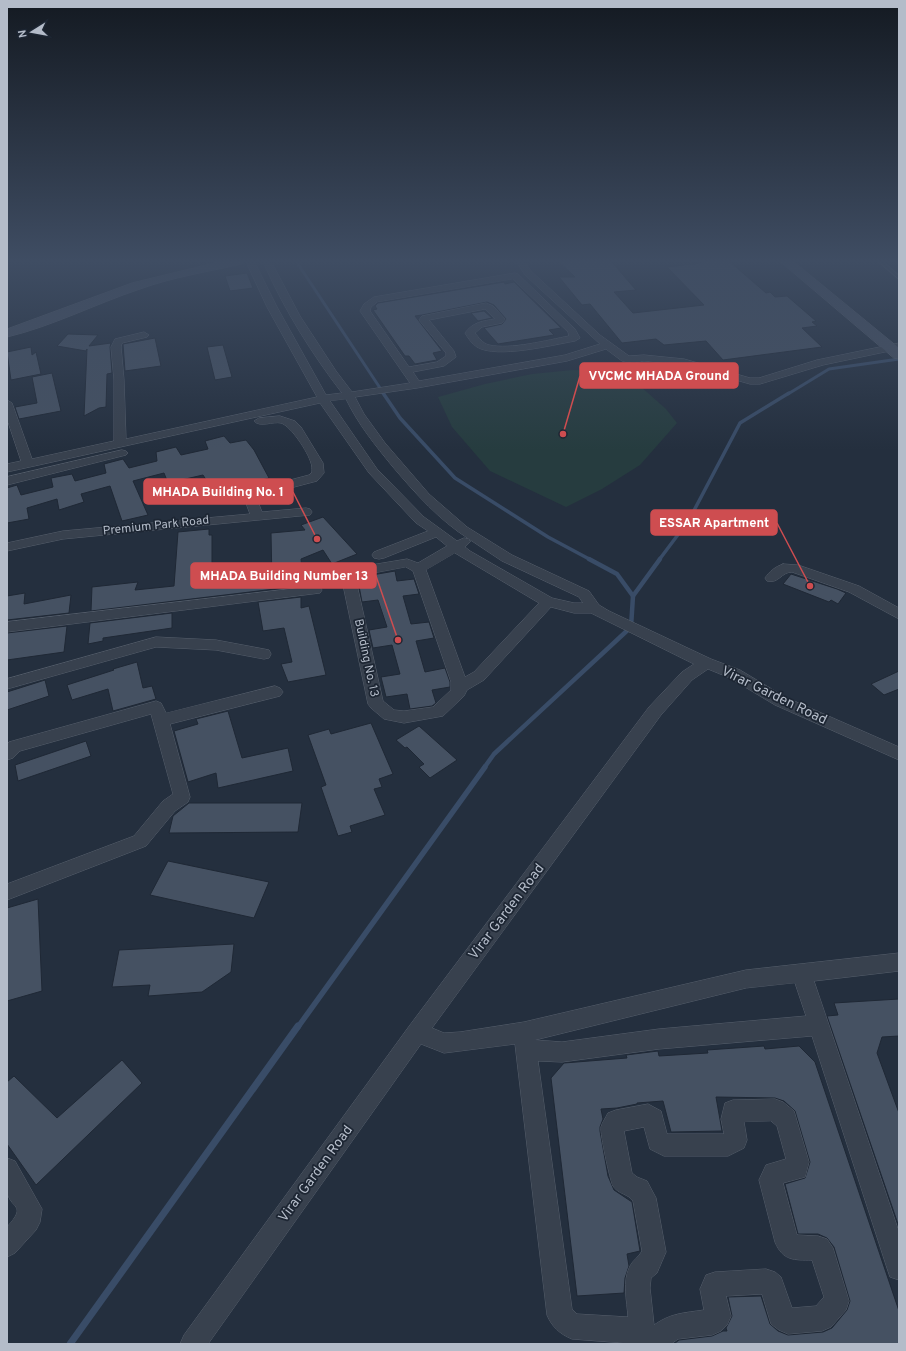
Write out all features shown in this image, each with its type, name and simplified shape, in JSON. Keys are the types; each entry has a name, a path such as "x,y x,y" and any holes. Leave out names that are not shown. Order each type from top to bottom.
{"street":[{"path":"7,333 37,324"},
{"path":"281,324 323,399 372,471 420,520 438,532 465,554 548,602 574,608 599,611 706,663"},
{"path":"301,324 332,374 354,395 359,415 402,470 426,497 463,530 507,558 584,594 599,611"},
{"path":"374,324 417,385"},
{"path":"407,370 440,364 451,357 451,353 427,324"},
{"path":"482,324 471,330 470,333 480,345 488,349 501,349 596,336"},
{"path":"565,324 572,331 575,338"},
{"path":"583,324 626,359 634,360 644,358 684,362 720,373 760,381 821,362 896,350"},
{"path":"864,324 896,350"},
{"path":"120,443 119,380 116,347 118,342 128,338 144,335"},
{"path":"7,468 323,399 417,385 567,358 608,345"},
{"path":"7,403 28,464"},
{"path":"7,481 266,419 280,419 290,423 297,429 317,462 318,473 313,478 249,495 257,517"},
{"name":"Premium Park Road","path":"7,547 63,535 306,512"},
{"path":"379,555 438,532"},
{"path":"474,537 419,568 459,682 459,687 479,676 548,602"},
{"name":"Building No. 13","path":"419,568 407,563 365,570 355,574 350,585 376,704 390,715 404,717 437,712 460,692 459,687"},
{"path":"772,578 780,569 786,567 793,568 854,589 899,614"},
{"path":"7,627 315,590"},
{"path":"7,684 156,642 216,645 264,654"},
{"name":"Virar Garden Road","path":"193,1344 417,1032 655,711 687,676 706,663 735,674 780,701 899,754"},
{"path":"161,720 275,692"},
{"path":"7,754 15,746 156,707 182,797 168,806 140,841 7,892"},
{"path":"417,1032 444,1043 526,1041 746,979 899,962"},
{"path":"802,973 899,1268"},
{"path":"526,1041 562,1052 659,1038 818,1025"},
{"path":"526,1041 560,1315 572,1326 650,1339 673,1327 712,1322 718,1316 712,1289 715,1284 766,1281 772,1286 780,1315 788,1321 822,1318 837,1301 824,1257 818,1248 794,1248 787,1242 771,1180 774,1173 797,1169 798,1162 786,1119 775,1110 734,1111 732,1119 736,1140 728,1145 664,1145 658,1141 653,1119 648,1115 616,1121 612,1128 622,1179 629,1185 639,1189 644,1198 654,1252 648,1264 639,1273 638,1288 650,1339"},
{"path":"7,1169 30,1209 28,1222 7,1245"}],"green space":[{"path":"573,370 608,371 640,386 666,409 677,423 640,465 602,489 566,507 490,471 452,427 438,397 485,384 532,374"}],"building":[{"path":"383,324 421,324 442,351 433,353 437,360 415,364 409,356 405,356"},
{"path":"502,324 557,324 561,328 549,330 554,335 498,344 484,328"},
{"path":"606,324 815,324 817,326 802,328 822,347 723,360 706,341 664,345 656,339 622,343"},
{"path":"68,334 98,335 89,346 111,343 112,373 107,374 106,407 99,408 84,416 87,349 86,351 57,346"},
{"path":"155,338 161,366 125,371 123,344"},
{"path":"223,345 232,377 215,380 207,347"},
{"path":"31,347 32,355 36,352 41,374 11,380 7,352"},
{"path":"52,373 61,411 19,419 15,407 37,403 32,377"},
{"path":"224,436 230,443 246,440 254,450 269,478 255,482 258,487 233,495 231,490 215,494 203,475 168,483 164,473 133,481 148,515 122,521 110,486 81,494 84,502 59,510 57,499 27,508 29,519 7,523 7,488 17,485 21,495 53,487 51,478 72,474 75,481 106,473 104,464 123,459 129,468 157,461 156,452 176,447 181,455 208,449 205,441"},
{"path":"323,517 357,554 332,564 323,550 301,559 302,571 300,571 300,576 294,578 295,583 300,582 300,586 91,611 92,587 138,582 135,590 174,586 178,532 209,529 209,535 212,535 212,580 232,578 232,586 272,582 271,533 305,530 301,525"},
{"path":"395,571 397,581 414,579 419,594 403,596 411,624 429,622 434,638 416,641 425,672 445,668 450,682 450,687 432,690 436,703 432,706 410,709 407,694 386,697 381,677 400,674 392,645 373,648 369,630 387,627 378,600 362,602 359,586 375,583 372,575"},
{"path":"791,574 846,593 838,604 831,600 829,602 783,584"},
{"path":"25,593 24,604 71,595 69,613 7,620 7,596"},
{"path":"301,597 301,608 309,606 326,675 288,682 281,664 292,662 284,628 263,631 258,602"},
{"path":"172,613 172,628 103,638 103,641 88,644 90,623"},
{"path":"67,626 64,652 7,660 7,633"},
{"path":"137,662 143,688 152,686 156,699 113,711 108,689 72,700 67,685"},
{"path":"899,671 899,689 884,695 871,684"},
{"path":"45,680 49,696 7,710 7,692"},
{"path":"228,711 242,758 288,748 293,771 218,788 216,773 188,782 174,731 198,724 196,719"},
{"path":"371,723 393,774 379,779 382,787 374,789 385,815 350,826 352,832 338,836 321,787 326,785 308,735 329,729 331,734"},
{"path":"419,726 457,760 430,778 419,767 424,764 407,747 405,748 396,740"},
{"path":"86,741 91,756 18,781 15,765"},
{"path":"189,803 302,803 298,832 169,833 173,816"},
{"path":"168,861 269,882 254,918 150,895"},
{"path":"38,899 42,991 7,1001 7,908"},
{"path":"234,944 231,972 202,992 148,996 150,985 112,987 119,950"},
{"path":"899,999 899,1036 882,1037 877,1053 899,1113 899,1227 827,1016 838,1015 834,1003"},
{"path":"764,1046 765,1049 799,1046 815,1062 899,1311 899,1344 674,1344 679,1340 712,1336 723,1331 727,1331 726,1328 732,1316 728,1297 761,1296 770,1324 778,1331 788,1335 823,1332 832,1328 847,1310 850,1301 834,1247 827,1238 818,1234 798,1234 785,1184 805,1178 810,1162 795,1111 784,1101 775,1098 716,1097 722,1131 671,1132 663,1101 637,1103 617,1108 601,1109 603,1119 600,1131 608,1176 614,1190 632,1202 640,1251 627,1254 629,1266 625,1278 624,1293 577,1296 551,1078 564,1063 627,1058 626,1055 658,1051 659,1056 708,1053 707,1050"},
{"path":"122,1060 142,1083 36,1185 7,1144 7,1082 14,1076 57,1118"}],"waterway":[{"path":"338,324 384,394"},
{"path":"788,394 829,369 899,359"},
{"path":"383,393 400,418 455,478 548,537 591,560"},
{"path":"659,560 689,520 740,423 789,393"},
{"path":"589,559 617,574 633,596"},
{"path":"633,596 660,559"},
{"path":"484,768 494,754 631,627 633,596"},
{"path":"298,1027 485,767"},
{"path":"70,1344 298,1026"}],"place":[{"name":"VVCMC MHADA Ground","path":"563,434"},
{"name":"MHADA Building No. 1","path":"317,539"},
{"name":"ESSAR Apartment","path":"810,586"},
{"name":"MHADA Building Number 13","path":"398,640"}]}
